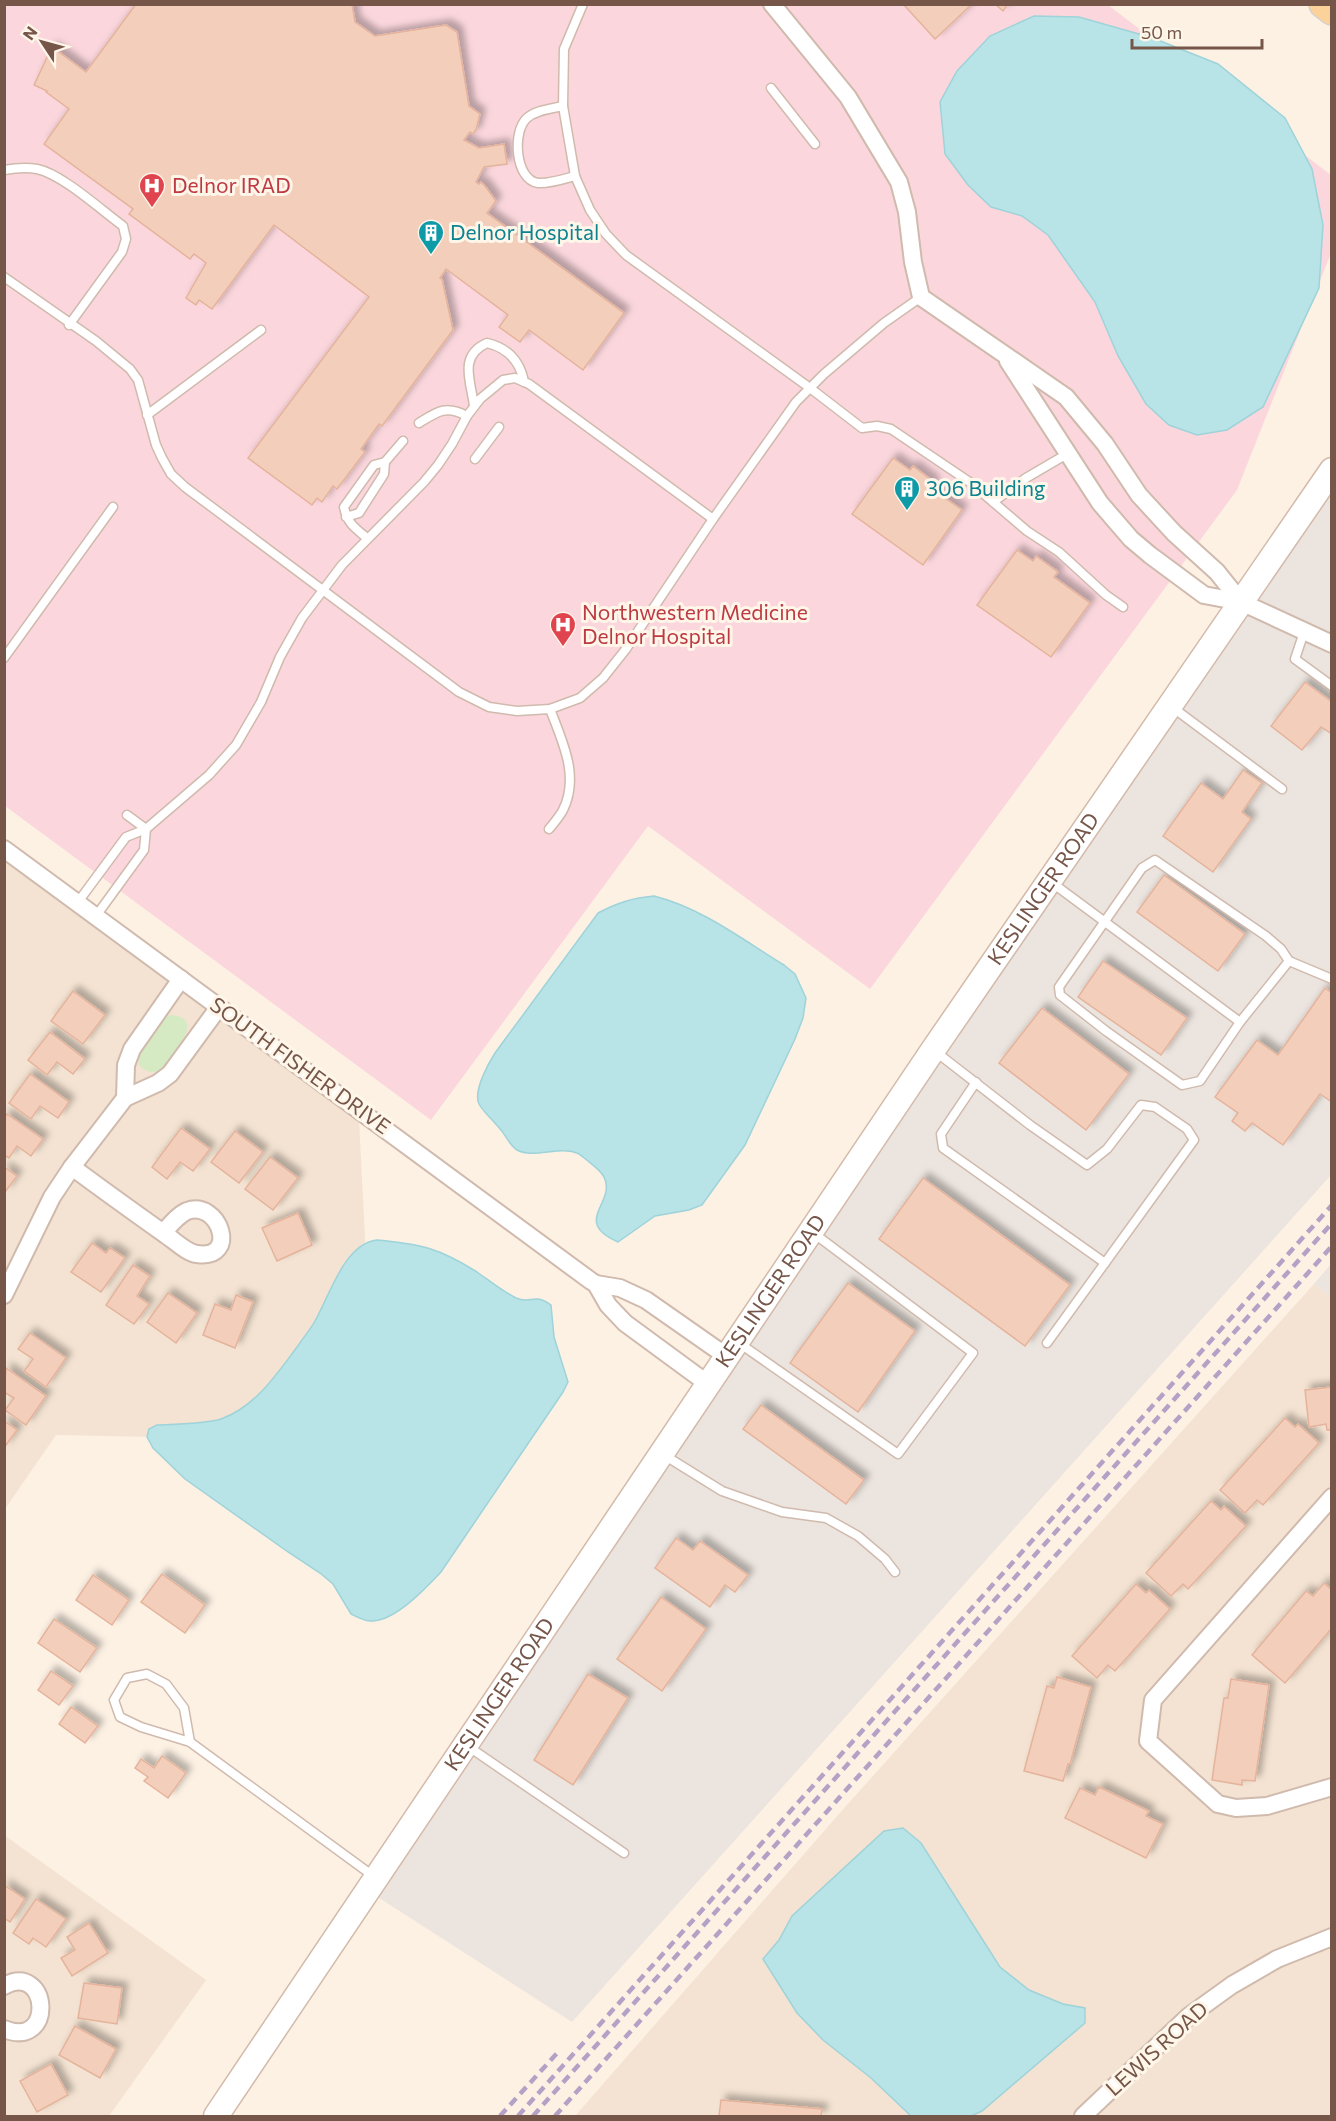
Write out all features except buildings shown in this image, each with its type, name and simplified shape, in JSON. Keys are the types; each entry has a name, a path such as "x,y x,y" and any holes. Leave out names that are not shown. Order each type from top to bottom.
{"main road":[{"path":"1323,4 1332,11"},
{"name":"KESLINGER ROAD","path":"216,2116 810,1231 1048,880 1332,470"}],"street":[{"path":"772,4 848,97 899,182 908,212 913,262 921,297 1066,397 1105,444 1139,495 1174,533 1217,572 1241,602"},
{"path":"1004,355 1100,503 1131,539 1204,595 1241,602 1332,644"},
{"name":"SOUTH FISHER DRIVE","path":"4,849 594,1282 620,1288 646,1300 731,1348"},
{"path":"125,1098 126,1065 132,1049 181,979"},
{"path":"4,1295 52,1197 72,1167 125,1098 158,1083 170,1074 219,1006"},
{"path":"72,1167 163,1233"},
{"name":"SOUTH FISHER DRIVE","path":"594,1282 608,1305 625,1323 708,1384"},
{"path":"1332,1497 1153,1700 1148,1741 1218,1804 1236,1808 1267,1806 1332,1787"},
{"name":"LEWIS ROAD","path":"1083,2116 1189,2016 1232,1985 1277,1959 1332,1937"},
{"path":"4,1986 20,1982 26,1984 37,1992 42,2005 37,2023 31,2029 16,2033 4,2029"}],"lane":[{"path":"583,4 564,49 562,106 575,176 590,210 606,234 626,255 862,428 877,426 891,429 971,483 1027,531 1059,552 1106,595 1123,607"},
{"path":"771,88 815,144"},
{"path":"562,106 538,112 526,118 519,129 517,141 521,167 529,179 537,183 575,176"},
{"path":"4,170 15,167 37,169 55,176 123,226 126,238 122,252 69,325"},
{"path":"4,277 69,325 112,353 130,369 138,380 156,445 171,474 185,487 459,692 489,706 517,711 550,710 580,698 603,678 626,649 783,418 810,388 884,323 921,297"},
{"path":"147,415 261,330"},
{"path":"474,406 468,362 473,351 479,346 487,343 503,348 519,363 524,382"},
{"path":"78,902 126,837 146,829 209,775 236,745 261,702 290,637 323,589 342,565 438,465 474,406 491,388 503,380 515,378 524,382 713,519"},
{"path":"419,423 444,410 454,409 467,416"},
{"path":"475,459 499,427"},
{"path":"368,538 349,523 344,507 374,465 385,462 403,441"},
{"path":"993,502 1026,478 1068,454"},
{"path":"346,517 359,513 384,474 385,462"},
{"path":"4,658 113,507"},
{"path":"1304,632 1295,659 1332,686"},
{"path":"1170,705 1282,789"},
{"path":"549,829 563,810 571,785 567,753 550,710"},
{"path":"127,815 146,829"},
{"path":"96,916 144,850 146,829"},
{"path":"1289,961 1240,1022 1200,1081 1182,1085 1060,995 1059,987 1104,921 1142,868 1155,860 1266,936 1281,949 1289,961 1332,979"},
{"path":"1048,880 1240,1022"},
{"path":"933,1050 1030,1125 1087,1165 1107,1149 1140,1105 1155,1107 1187,1129 1194,1140 1047,1343"},
{"path":"976,1082 941,1134 942,1148 1105,1263"},
{"path":"731,1348 898,1454 973,1353 810,1231"},
{"path":"661,1453 722,1491 782,1512 826,1518 858,1536 885,1559 895,1572"},
{"path":"190,1742 184,1708 166,1684 147,1674 127,1678 114,1700 120,1717 141,1727 190,1742 376,1878"},
{"path":"466,1745 624,1853"}],"shaded area":[{"name":"Northwestern Medicine Delnor Hospital","path":"5,5 1108,5 1331,175 1331,253 1237,490 870,989 648,826 431,1120 5,806"},
{"path":"1331,484 1331,1175 572,2022 373,1894"},
{"path":"5,859 359,1120 366,1257 232,1434 156,1437 56,1435 5,1509"},
{"path":"1331,1264 1331,1297 1314,1284"},
{"path":"1314,1284 1331,1297 1331,2116 575,2116 846,1806"},
{"path":"4,1835 206,1980 109,2116 5,2116"}],"green space":[{"path":"170,1015 181,1017 186,1022 187,1030 184,1038 162,1069 156,1072 147,1071 139,1065 138,1056 164,1018"}],"water":[{"path":"1034,16 1079,17 1153,38 1218,64 1285,118 1312,169 1323,225 1319,288 1263,407 1227,430 1197,435 1169,425 1146,404 1118,356 1095,302 1048,235 1022,216 991,207 968,185 945,154 940,102 957,71 990,36"},
{"path":"654,896 689,908 738,935 784,965 795,974 806,998 803,1018 795,1039 745,1145 702,1205 689,1210 655,1216 618,1242 604,1234 598,1227 596,1219 606,1186 599,1170 582,1156 570,1151 531,1153 517,1150 481,1107 478,1092 482,1078 495,1053 598,913 625,901"},
{"path":"377,1240 406,1243 440,1252 464,1264 516,1298 540,1299 551,1305 554,1337 568,1382 441,1572 401,1609 382,1619 370,1621 351,1614 333,1584 320,1573 185,1479 153,1448 147,1437 149,1429 157,1425 199,1423 221,1419 233,1414 255,1398 311,1328 339,1272 347,1261 365,1244"},
{"path":"903,1828 921,1843 1000,1967 1029,1990 1063,2004 1085,2008 1085,2023 982,2111 971,2116 911,2116 871,2078 823,2040 797,2013 763,1959 779,1940 792,1916 884,1831"}],"railway":[{"path":"518,2116 1332,1205"},
{"path":"533,2116 1332,1223"},
{"path":"555,2116 1332,1246"},
{"path":"500,2116 559,2051"}],"place":[{"name":"Delnor IRAD","path":"152,209"},
{"name":"Delnor Hospital","path":"431,256"},
{"name":"306 Building","path":"907,512"},
{"name":"Northwestern Medicine Delnor Hospital","path":"563,648"}]}
